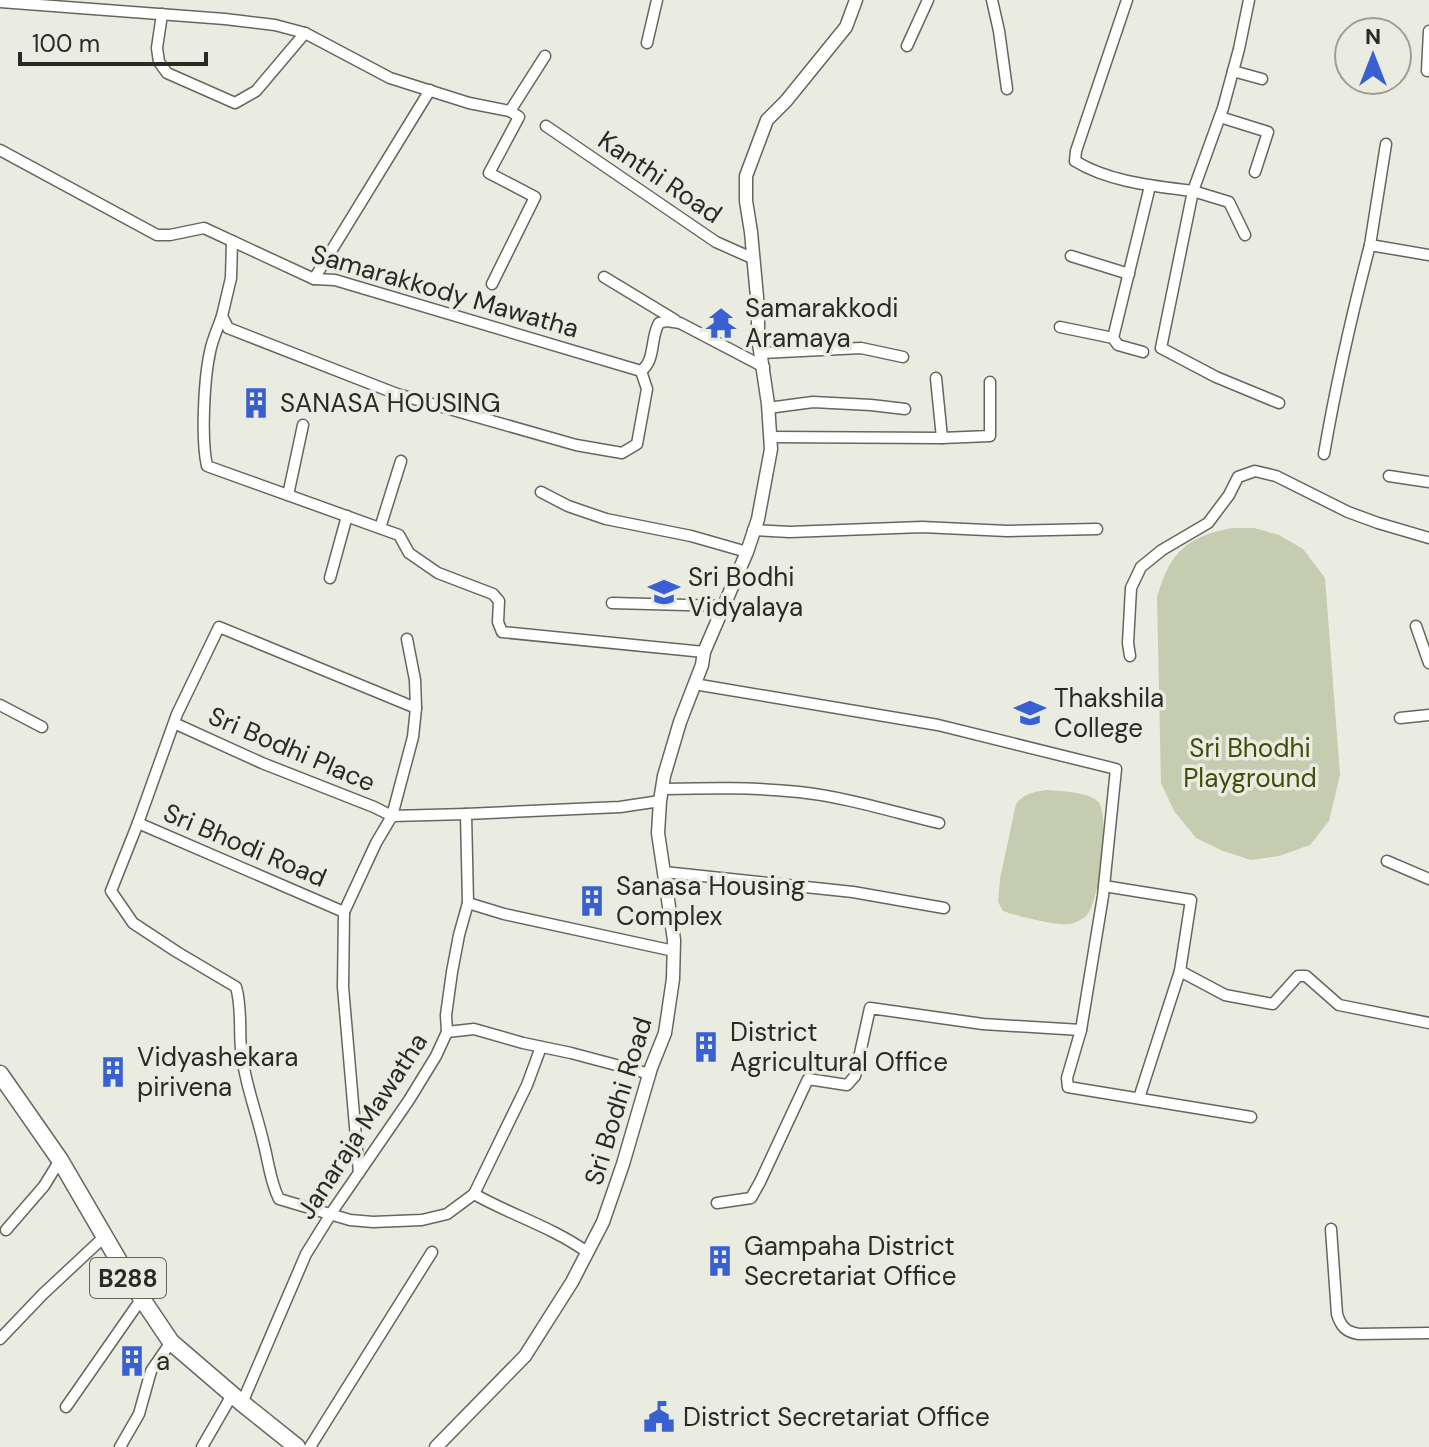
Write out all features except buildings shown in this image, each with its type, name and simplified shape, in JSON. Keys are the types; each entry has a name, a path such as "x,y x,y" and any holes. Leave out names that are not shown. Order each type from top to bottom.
{"main road":[{"name":"B288","path":"0,1074 60,1160 104,1237 171,1342 297,1447"}],"street":[{"path":"647,43 657,0"},
{"path":"907,46 928,0"},
{"path":"992,0 1007,89"},
{"path":"1127,0 1075,161 1090,171 1150,186 1193,191 1229,202 1245,235"},
{"path":"1249,0 1220,117 1193,191 1161,348 1216,377 1279,403"},
{"path":"0,2 275,25 305,33 390,78 469,103 510,111 519,117 489,173 535,197 492,284"},
{"name":"Sri Bodhi Road","path":"436,1447 525,1356 572,1282 603,1222 665,1033 673,979 674,940 658,833 664,776 704,652 758,519 771,449 764,367 758,337 746,176 767,120 846,27 852,2"},
{"path":"162,14 157,48 159,62 167,73 235,103 256,91 305,33"},
{"path":"1427,71 1429,31"},
{"path":"510,111 545,56"},
{"path":"1233,71 1262,79"},
{"path":"314,279 430,90"},
{"path":"1220,117 1268,132 1255,172"},
{"name":"Kanthi Road","path":"546,126 716,242 752,258"},
{"path":"1324,454 1370,245 1386,144"},
{"name":"Samarakkody Mawatha","path":"0,150 157,235 204,228 314,279 335,280 641,371"},
{"path":"1113,338 1150,186"},
{"path":"232,241 231,278 209,353 204,453 207,466 399,535 409,553 438,573 493,594 499,601 498,622 502,632 704,652"},
{"path":"1370,245 1429,255"},
{"path":"1071,256 1129,274"},
{"path":"604,277 680,323 764,367"},
{"path":"222,316 228,328 397,394 576,445 622,453 637,444 647,389 641,371 647,367 655,329 659,323 667,321 680,323"},
{"path":"1060,327 1113,338 1118,345 1143,352"},
{"path":"761,353 861,348 903,357"},
{"path":"936,378 942,438"},
{"path":"770,437 990,436 990,382"},
{"path":"768,408 813,402 905,409"},
{"path":"288,495 303,425"},
{"path":"380,528 401,461"},
{"path":"1130,656 1131,588 1141,567 1162,550 1208,523 1238,477 1255,471 1276,476 1348,512 1429,538"},
{"path":"1389,476 1429,482"},
{"path":"541,492 568,506 606,519 691,536 747,552"},
{"path":"330,578 347,516"},
{"path":"753,530 790,532 922,527 1007,531 1097,529"},
{"path":"612,603 723,606"},
{"path":"1416,626 1429,663"},
{"path":"138,823 174,723 219,627 416,708"},
{"path":"344,912 392,816 413,737 415,680 407,639"},
{"path":"694,684 938,725 1116,769 1104,886 1081,1030 1067,1078 1068,1087 1251,1117"},
{"path":"0,705 42,727"},
{"path":"1400,718 1429,715"},
{"name":"Sri Bodhi Place","path":"174,723 392,816"},
{"path":"392,816 620,807 661,795 755,788 843,799 939,823"},
{"name":"Janaraja Mawatha","path":"202,1447 237,1399 306,1254 409,1100 447,1032 446,1015 452,972 468,903 466,814"},
{"name":"Sri Bhodi Road","path":"359,1173 343,987 344,912 138,823 111,891 133,923 236,987 240,1000 245,1074 265,1146 271,1184 279,1199 350,1220 373,1222 422,1220 447,1214 474,1194"},
{"path":"1387,861 1429,879"},
{"path":"664,872 853,892 944,908"},
{"path":"1104,886 1191,900 1180,971 1139,1098"},
{"path":"468,903 504,914 674,951"},
{"path":"1180,971 1225,995 1273,1004 1298,976 1306,976 1339,1005 1429,1023"},
{"path":"717,1203 751,1198 808,1079 847,1085 855,1076 870,1008 983,1024 1081,1030"},
{"path":"447,1032 474,1029 650,1074"},
{"path":"541,1047 527,1085 474,1194 568,1239 587,1252"},
{"path":"6,1230 44,1186 60,1160"},
{"path":"1331,1229 1337,1314 1341,1326 1359,1334 1429,1333"},
{"path":"0,1339 104,1237"},
{"path":"310,1447 432,1252"},
{"path":"66,1407 142,1298"},
{"path":"120,1447 139,1414 151,1371 171,1342"}],"green space":[{"name":"Sri Bhodhi Playground","path":"1232,528 1254,528 1279,535 1303,549 1325,578 1340,775 1329,821 1310,845 1279,856 1251,860 1196,838 1174,811 1161,783 1157,597 1168,568 1182,549 1203,536"},
{"path":"1047,790 1089,796 1099,803 1102,811 1103,842 1095,896 1086,916 1071,924 1009,913 1003,911 998,902 1016,804 1023,797"}],"place":[{"name":"Samarakkodi Aramaya","path":"721,323"},
{"name":"SANASA HOUSING","path":"256,403"},
{"name":"Sri Bodhi Vidyalaya","path":"664,592"},
{"name":"Thakshila College","path":"1030,713"},
{"name":"Sanasa Housing Complex","path":"592,901"},
{"name":"District Agricultural Office","path":"706,1047"},
{"name":"Vidyashekara pirivena","path":"113,1072"},
{"name":"Gampaha District Secretariat Office","path":"720,1261"},
{"name":"a","path":"132,1361"},
{"name":"District Secretariat Office","path":"659,1417"}]}
